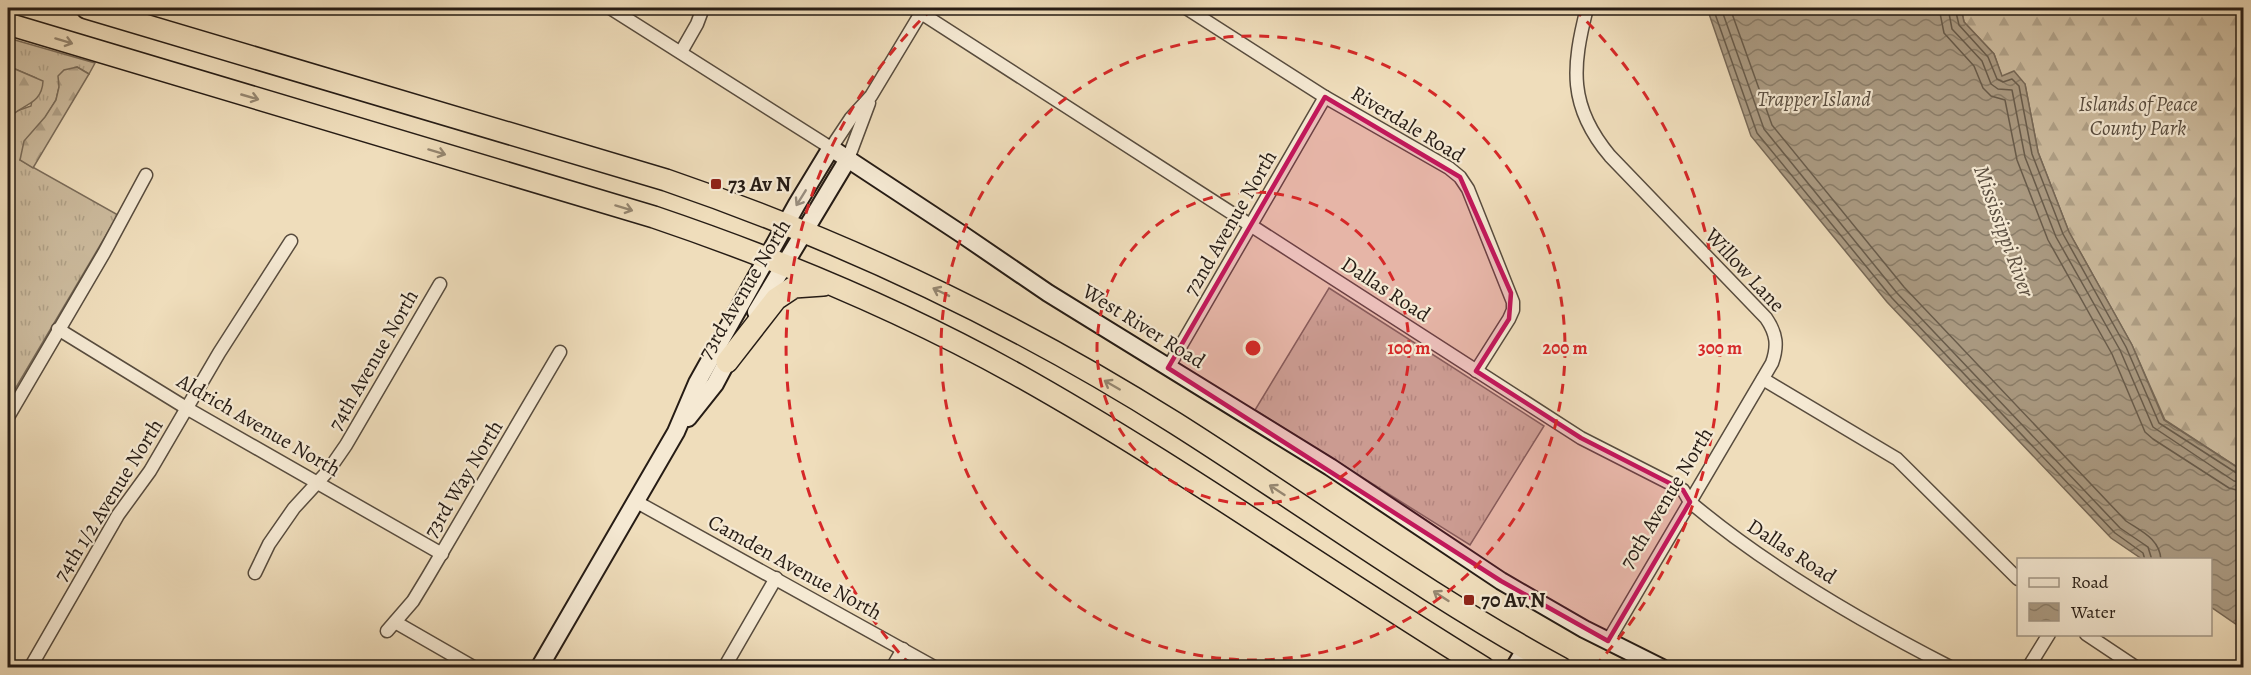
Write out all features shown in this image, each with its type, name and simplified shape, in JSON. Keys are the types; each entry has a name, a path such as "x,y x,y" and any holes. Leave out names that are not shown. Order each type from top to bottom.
{"highway":[{"path":"87,8 666,180 795,228 915,280 1030,338 1176,424 1455,605 1561,668"},
{"path":"8,24 654,217 833,285 998,364 1112,429 1484,668"},
{"path":"727,362 760,316 782,293 801,285 833,285"}],"street":[{"name":"West River Road","path":"610,8 848,159 963,234 1040,288 1330,467 1501,581 1608,641 1662,668"},
{"path":"681,52 704,8"},
{"name":"Riverdale Road","path":"1186,8 1325,97 1449,168 1460,177 1468,189 1513,302 1513,310 1509,319 1476,371"},
{"name":"Willow Lane","path":"1587,8 1576,69 1580,101 1586,121 1596,140 1610,156 1767,318 1777,340 1772,363 1763,379"},
{"name":"73rd Avenue North","path":"795,228 848,159 871,96 923,10"},
{"name":"Dallas Road","path":"923,10 1581,438 1683,490 1690,502 1755,553 1896,639 1952,668"},
{"name":"73rd Avenue North","path":"539,668 676,432 697,383 795,228 831,148 851,118 871,96"},
{"name":"72nd Avenue North","path":"1168,368 1325,97"},
{"path":"8,417 104,253 146,175"},
{"name":"74th 1/2 Avenue North","path":"30,668 118,515 150,471 219,353 291,241"},
{"name":"73rd Avenue North","path":"676,432 705,397 727,362 775,262"},
{"name":"74th Avenue North","path":"255,573 269,544 294,508 318,482 346,445 440,284"},
{"name":"Aldrich Avenue North","path":"58,329 188,409 442,554"},
{"name":"73rd Way North","path":"475,668 391,627 413,601 442,554 560,352"},
{"path":"1763,379 1897,459 2017,577"},
{"name":"70th Avenue North","path":"1608,641 1763,379"},
{"name":"Camden Avenue North","path":"635,501 936,668"},
{"path":"724,668 776,578"},
{"path":"2028,668 2048,636"},
{"path":"2089,636 2137,668"},
{"path":"1515,668 1526,648"},
{"path":"892,668 903,649"}],"highlighted area":[{"path":"1325,97 1460,177 1511,293 1509,319 1476,371 1581,438 1683,490 1690,502 1608,641 1501,581 1168,368"}],"green space":[{"name":"Islands of Peace County Park","path":"1961,8 2243,8 2243,471 2165,420 2132,345 2069,232 2038,152 2025,84 2002,77 1994,54 1964,22"},
{"path":"8,38 95,63 89,74 77,67 59,87 56,100 20,160 118,215 8,401 8,120 14,112 31,106 36,78 8,66"},
{"path":"8,66 43,81 39,96 8,120"},
{"path":"77,67 89,74 33,168 20,160 24,141 56,100 59,87 58,76 64,70"},
{"path":"1329,288 1544,426 1470,545 1255,410"}],"water":[{"name":"Mississippi River","path":"1707,8 1961,8 1964,22 1994,54 2002,76 2014,71 2025,84 2038,152 2069,232 2132,345 2164,420 2243,471 2243,629 2212,608 2212,558 2141,558 2111,538 1887,302 1751,136"}],"place":[{"name":"73 Av N","path":"716,184"},
{"name":"70 Av N","path":"1469,600"}],"park label":[{"name":"Trapper Island","path":"1814,99"}]}
